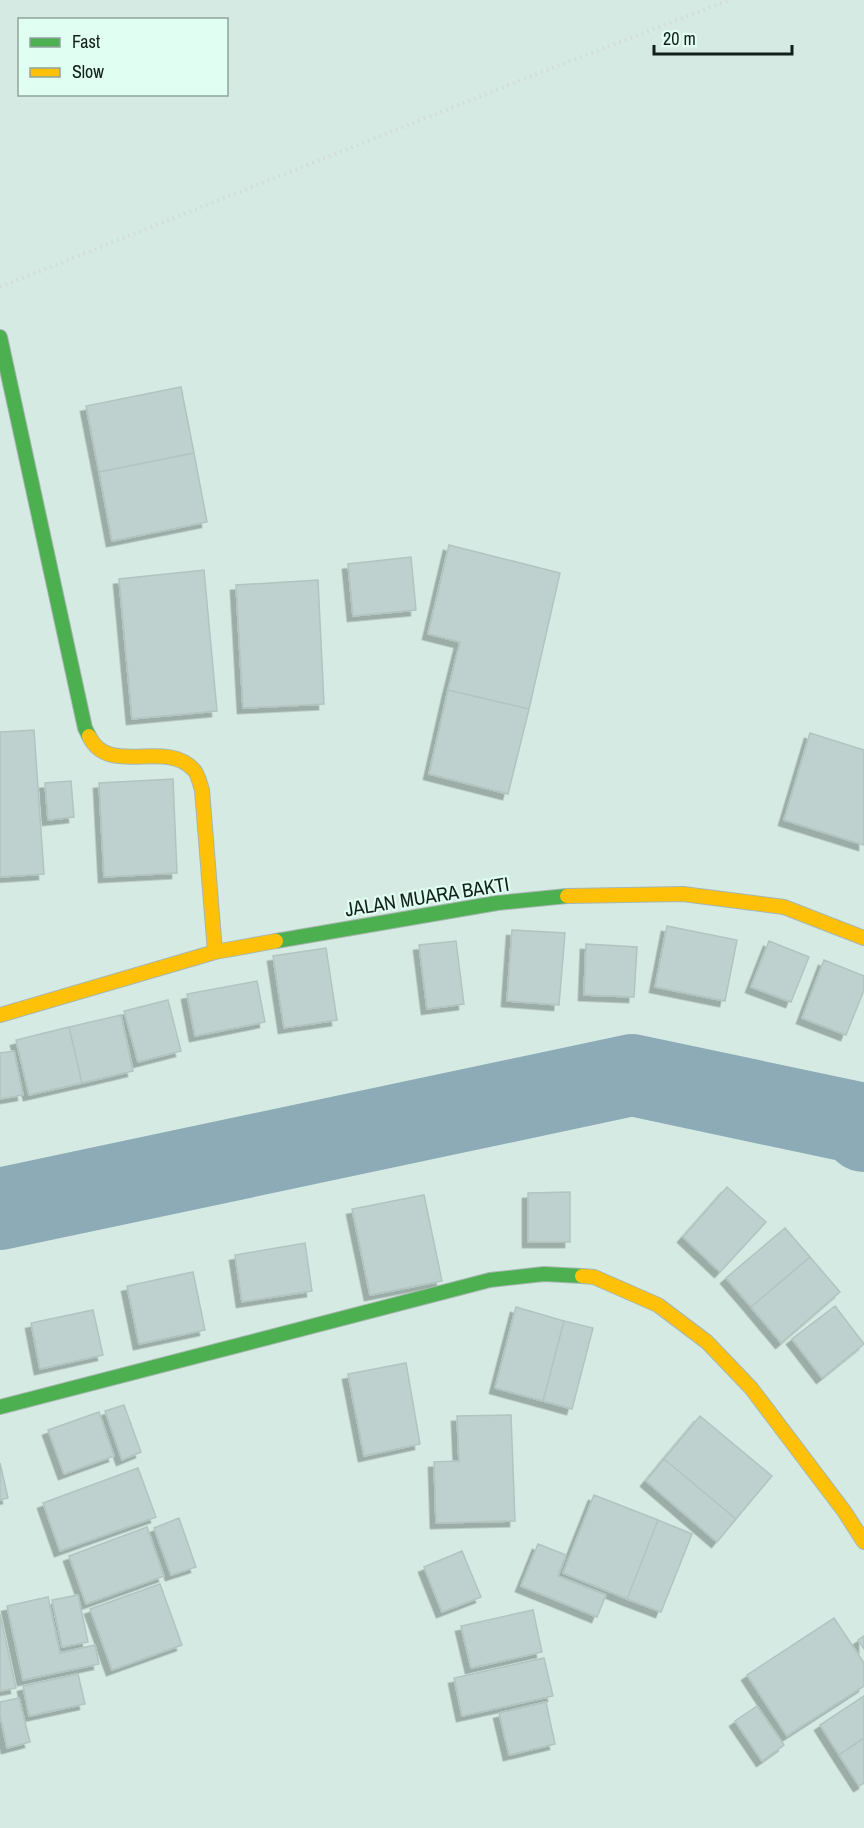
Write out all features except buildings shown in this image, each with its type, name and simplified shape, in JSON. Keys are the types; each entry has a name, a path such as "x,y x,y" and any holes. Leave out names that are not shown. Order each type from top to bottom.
{"street":[{"path":"0,337 85,728 94,747 111,756 174,757 194,769 202,790 215,952"},
{"name":"JALAN MUARA BAKTI","path":"0,1015 215,952 497,903 567,896 683,894 784,907 864,938"},
{"path":"0,1407 490,1280 544,1274 594,1277 657,1305 707,1342 751,1388 844,1511 864,1542"}],"path":[{"path":"0,287 729,0"}],"waterway":[{"path":"0,1209 632,1075 858,1123 864,1131"}],"traffic: fast":[{"path":"0,337 85,728 89,736"},
{"path":"276,941 497,903 567,896"},
{"path":"0,1407 490,1280 544,1274 582,1276"}],"traffic: slow":[{"path":"89,736 98,748 109,754 123,757 168,757 181,761 196,773 202,790 215,952"},
{"path":"567,896 683,894 784,907 864,938"},
{"path":"0,1015 215,952 276,941"},
{"path":"582,1276 594,1277 658,1305 707,1342 751,1388 844,1511 864,1542"}]}
